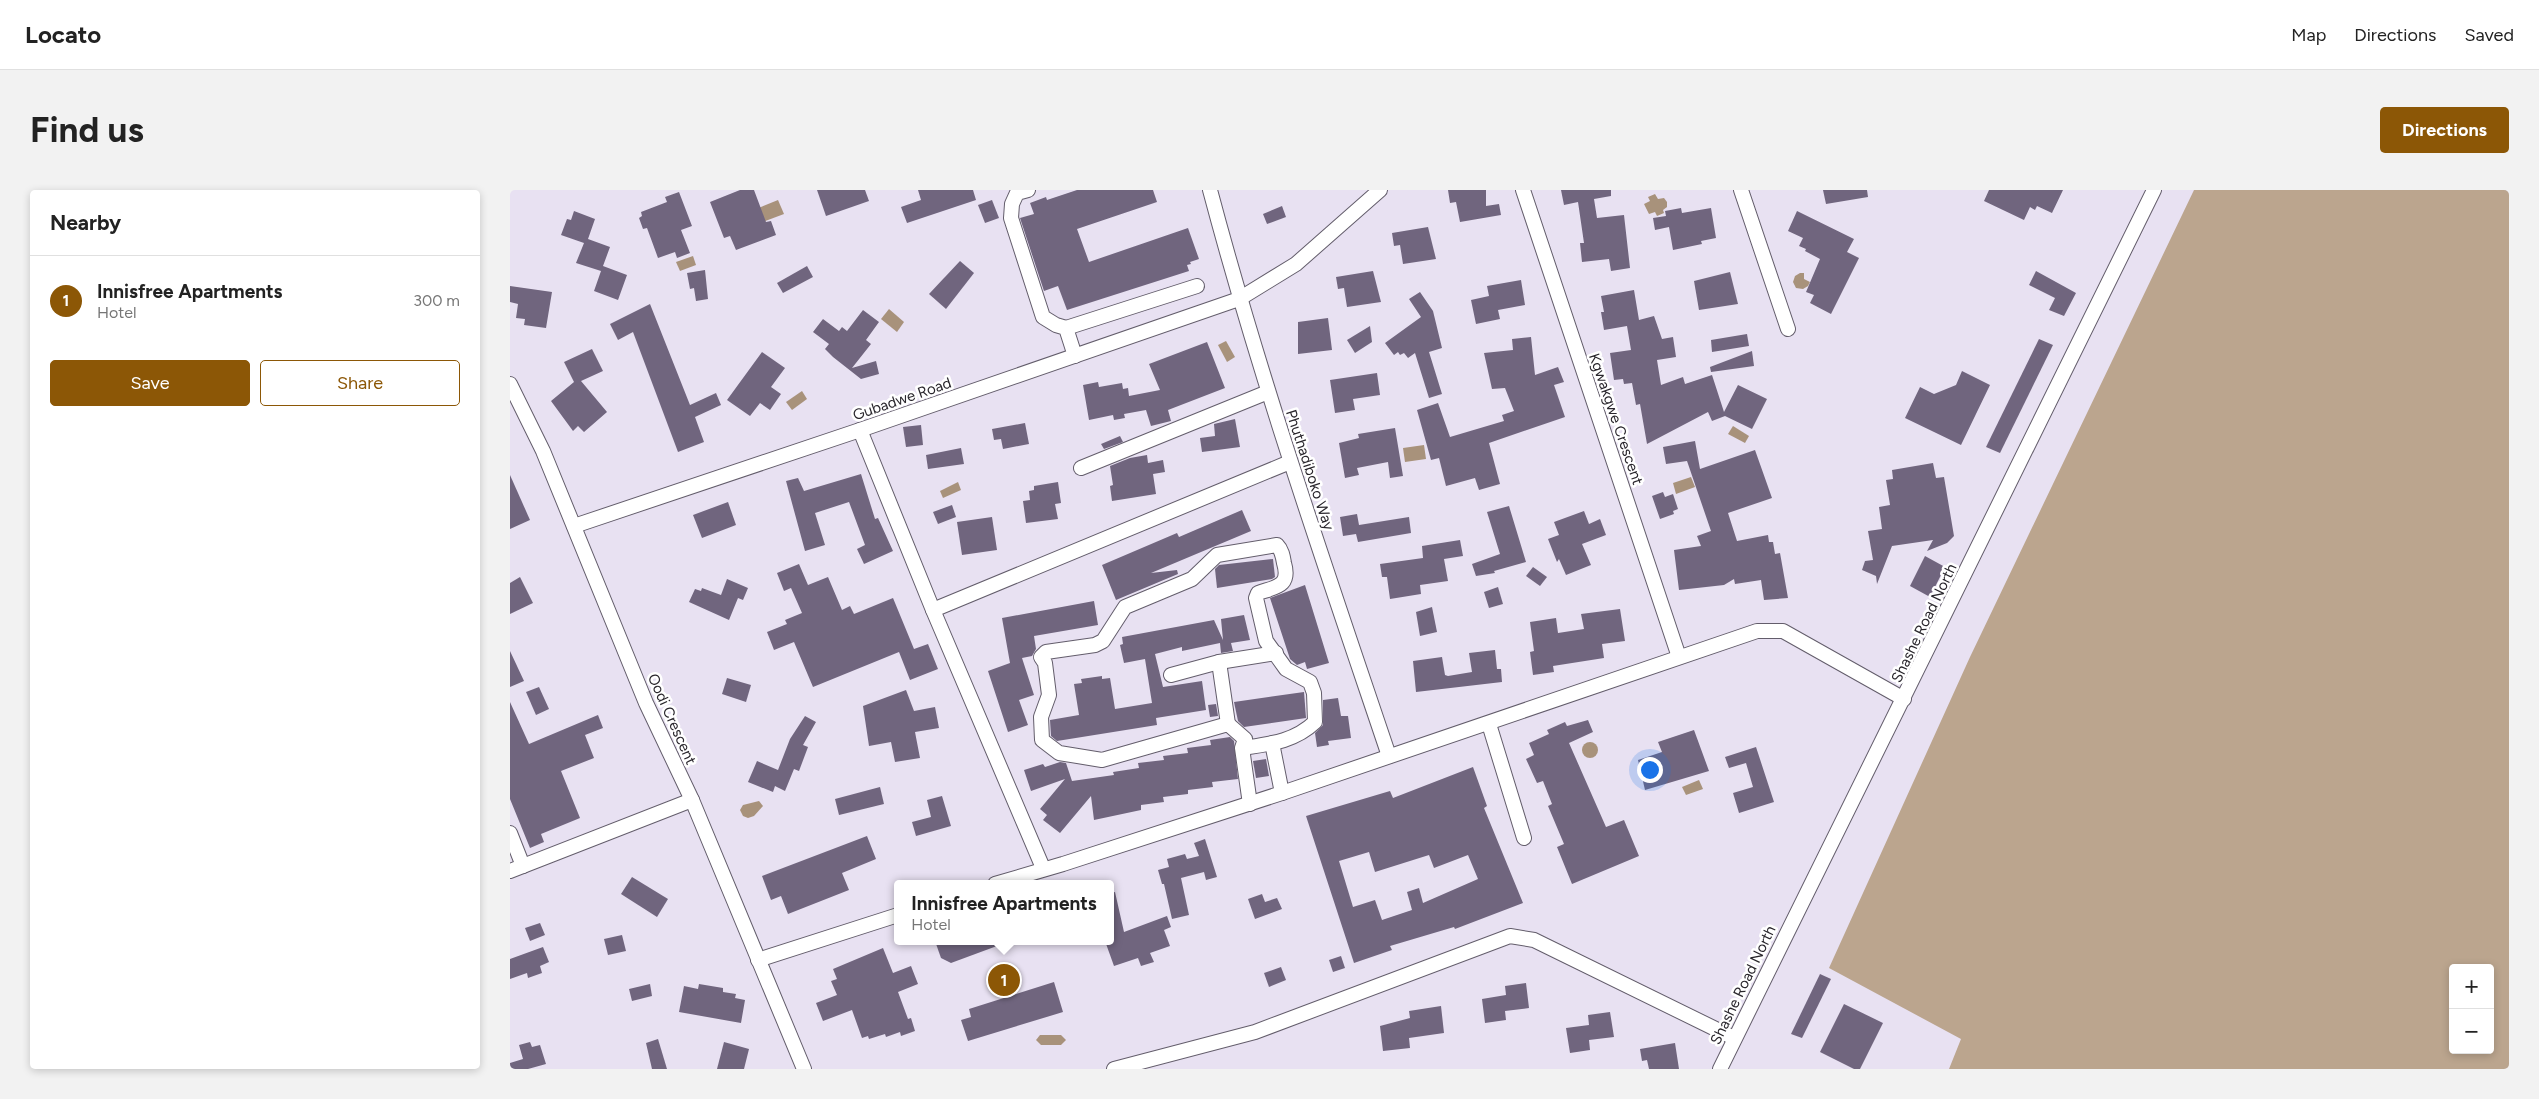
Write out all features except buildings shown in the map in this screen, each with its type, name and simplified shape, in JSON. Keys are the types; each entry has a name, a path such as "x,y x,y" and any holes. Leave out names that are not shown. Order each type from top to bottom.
{"street":[{"path":"1028,190 1017,193 1012,204 1011,218 1043,317 1056,325 1066,328 1196,286"},
{"name":"Phuthadiboko Way","path":"1210,190 1239,298 1290,462 1389,756"},
{"path":"1239,298 1296,264 1380,190"},
{"name":"Kgwakgwe Crescent","path":"1523,190 1679,657"},
{"name":"Shashe Road North","path":"1720,1069 2154,190"},
{"path":"1747,194 1788,329"},
{"name":"Gubadwe Road","path":"574,526 860,430 1239,298"},
{"path":"1066,328 1075,356"},
{"name":"Oodi Crescent","path":"510,384 543,451 646,703 692,800 804,1069"},
{"path":"1081,468 1268,392"},
{"path":"860,430 933,610 1043,868"},
{"path":"933,610 1290,462"},
{"path":"1228,724 1102,760 1060,753 1042,740 1041,717 1049,695 1045,663 1041,657 1046,652 1095,645 1103,641 1124,607 1192,579 1217,555 1272,544 1280,548 1286,576 1277,587 1259,592 1256,596 1266,641 1276,652 1286,669 1310,682 1314,693 1314,722 1303,734 1272,743 1242,748"},
{"path":"1007,880 1250,804 1757,631 1783,631 1904,699"},
{"path":"1171,675 1219,662 1276,652"},
{"path":"1219,662 1228,724 1246,739 1242,748 1250,804"},
{"path":"1489,724 1524,838"},
{"path":"1272,743 1282,793"},
{"path":"510,833 516,868 692,800"},
{"path":"758,960 894,916"},
{"path":"1114,1069 1255,1032 1510,936 1534,940 1734,1038"}],"shaded area":[{"path":"2194,190 2509,190 2509,1069 1949,1069 1961,1039 1829,968 1970,657"},
{"path":"1655,194 1658,199 1664,198 1667,202 1667,207 1663,210 1664,213 1657,216 1655,212 1649,214 1644,204 1650,201 1648,197"},
{"path":"778,200 784,214 757,224 751,211"},
{"path":"693,256 696,265 680,271 676,262"},
{"path":"1804,273 1804,279 1810,282 1803,289 1796,288 1793,282 1795,276"},
{"path":"889,309 904,322 897,332 881,319"},
{"path":"1226,341 1235,357 1227,362 1218,345"},
{"path":"802,391 807,399 792,410 786,402"},
{"path":"1733,426 1749,436 1745,443 1728,434"},
{"path":"1424,445 1426,459 1405,462 1403,448"},
{"path":"1691,477 1695,487 1676,494 1673,483"},
{"path":"958,482 961,490 943,498 940,491"},
{"path":"1590,742 1596,744 1598,750 1596,756 1590,758 1584,756 1582,750 1584,744"},
{"path":"1699,780 1703,789 1686,795 1682,787"},
{"path":"759,801 763,806 754,816 748,818 743,816 740,810 743,805"},
{"path":"1040,1035 1061,1035 1066,1040 1061,1045 1041,1045 1036,1040"}],"place":[{"name":"Innisfree Apartments","path":"1004,980"}]}
